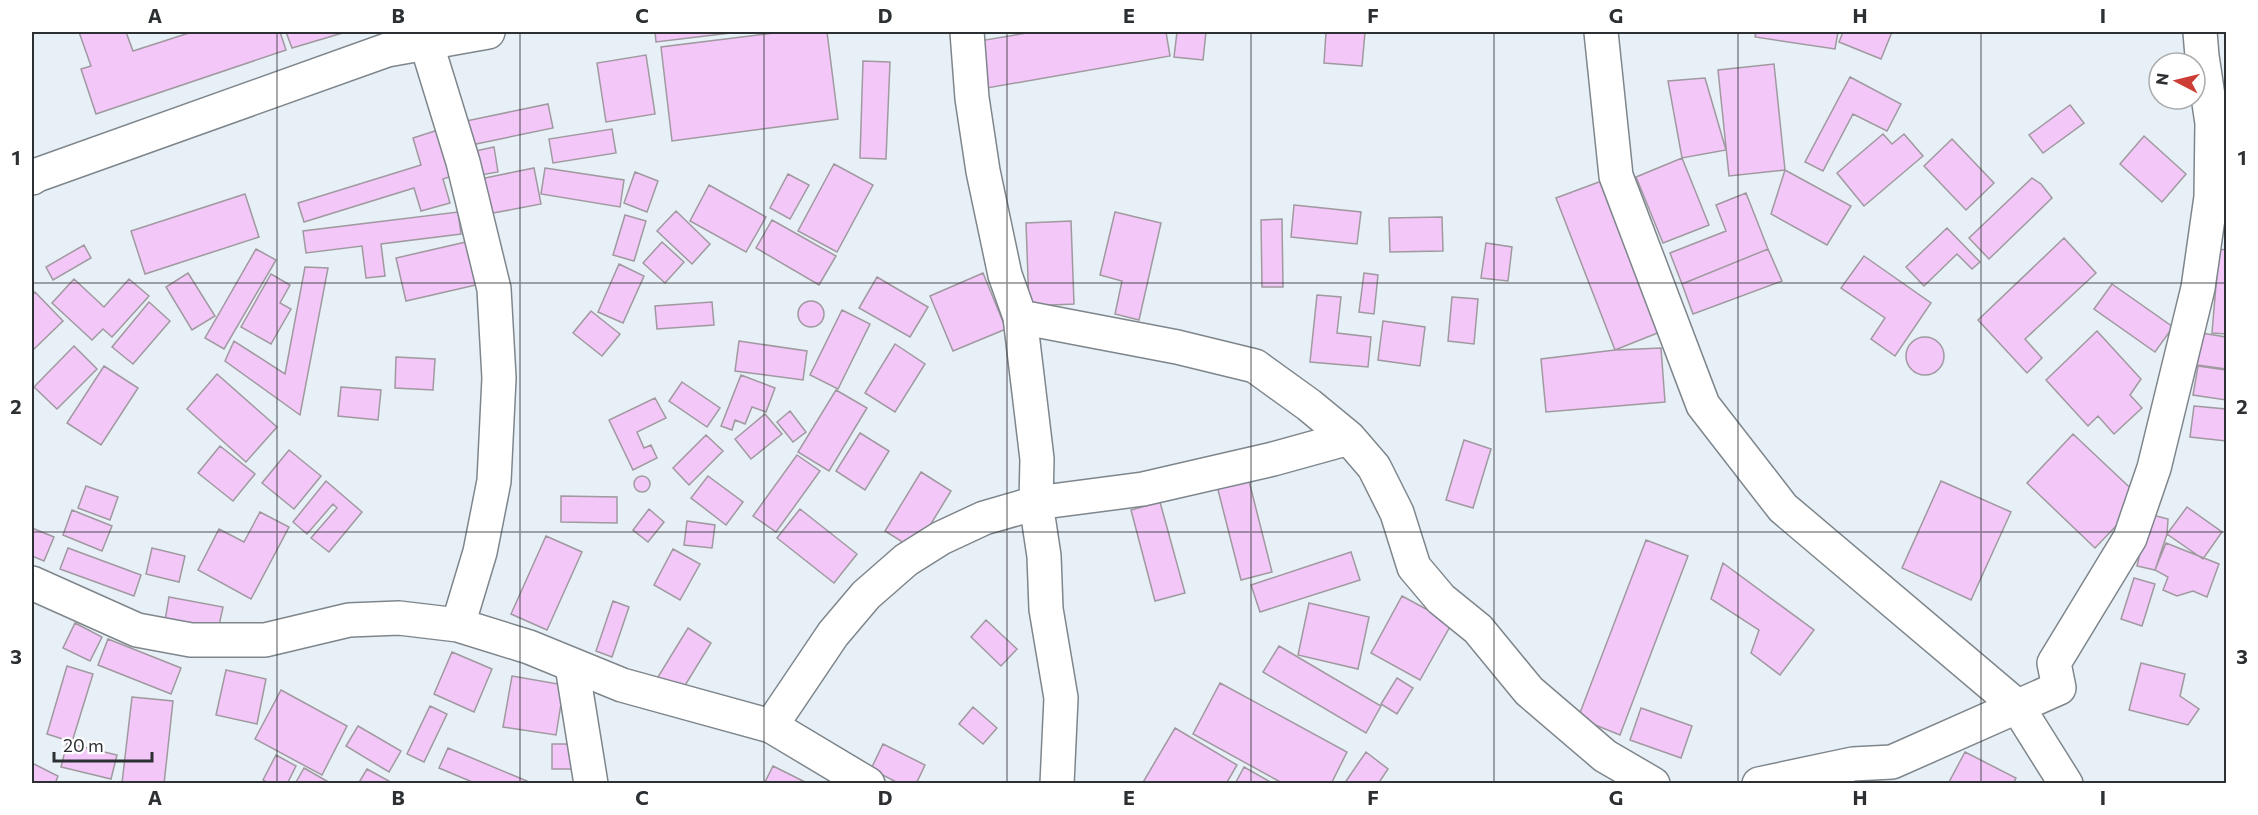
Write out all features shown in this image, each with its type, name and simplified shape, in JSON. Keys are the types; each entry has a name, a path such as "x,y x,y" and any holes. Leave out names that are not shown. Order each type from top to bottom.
{"street":[{"path":"32,178 37,174 426,37 488,32"},
{"path":"967,32 972,98 983,171 1005,275 1020,318 1037,459 1036,503 1044,556 1046,609 1061,698 1057,783"},
{"path":"1601,32 1616,176 1703,405 1784,508 2017,706 2066,783"},
{"path":"1759,783 1853,764 1892,762 2059,688 2054,663 2130,538 2154,468 2177,365 2198,288 2211,197 2212,123 2200,32"},
{"path":"426,37 463,162 494,289 498,367 494,481 480,552 458,625"},
{"path":"1020,318 1177,347 1255,366 1309,405 1349,438 1374,467 1398,513 1414,567 1441,599 1478,629 1528,691 1605,756 1653,783"},
{"path":"771,726 833,634 859,603 906,560 941,538 984,518 1036,503 1143,489 1273,459 1349,438"},
{"path":"32,584 137,630 191,640 265,640 349,620 399,618 458,625 529,647 622,685 771,726 868,783"},
{"path":"572,666 591,783"}],"building":[{"path":"79,32 126,32 133,51 192,32 280,32 286,50 96,114 81,69 91,66"},
{"path":"286,32 346,32 292,48"},
{"path":"655,32 730,32 730,33 656,42"},
{"path":"782,32 827,32 838,119 672,141 661,47"},
{"path":"1033,32 1166,32 1170,56 987,88 979,41"},
{"path":"1177,32 1206,32 1203,60 1174,57"},
{"path":"1326,32 1365,32 1362,66 1324,63"},
{"path":"1756,32 1838,32 1835,49 1755,37"},
{"path":"1843,32 1892,32 1881,59 1839,42"},
{"path":"646,55 655,114 606,122 597,63"},
{"path":"863,61 890,62 886,159 860,158"},
{"path":"1774,64 1785,170 1729,176 1718,70"},
{"path":"1850,77 1901,104 1887,131 1853,114 1823,171 1805,162"},
{"path":"1705,78 1726,150 1682,158 1668,81"},
{"path":"548,104 553,128 471,145 466,121"},
{"path":"2070,105 2084,123 2043,153 2029,135"},
{"path":"612,129 616,153 553,163 549,139"},
{"path":"438,130 452,176 443,179 450,203 421,211 414,188 304,222 298,203 421,165 413,138"},
{"path":"1883,134 1892,144 1904,134 1923,156 1864,206 1837,173"},
{"path":"2144,136 2186,174 2162,202 2120,164"},
{"path":"1952,139 1994,183 1966,210 1924,166"},
{"path":"494,147 498,172 475,176 471,152"},
{"path":"1682,158 1709,225 1663,243 1636,177"},
{"path":"834,164 873,185 837,252 798,231"},
{"path":"534,168 541,204 483,215 475,180"},
{"path":"545,168 624,180 620,207 541,194"},
{"path":"1785,170 1851,206 1827,245 1771,214"},
{"path":"635,172 658,181 647,212 624,203"},
{"path":"788,174 809,185 790,219 770,208"},
{"path":"2032,178 2041,184 2052,198 1989,259 1969,238"},
{"path":"1607,179 1665,330 1615,350 1556,198"},
{"path":"709,185 766,217 746,252 690,221"},
{"path":"1746,193 1768,249 1682,284 1670,253 1726,231 1716,205"},
{"path":"245,194 259,237 145,274 131,231"},
{"path":"1294,205 1361,212 1357,244 1291,237"},
{"path":"676,211 710,244 692,264 657,231"},
{"path":"458,212 461,234 381,244 385,276 366,278 362,246 306,253 303,231"},
{"path":"1115,212 1161,223 1139,320 1115,314 1122,281 1100,275"},
{"path":"625,215 646,221 634,261 613,255"},
{"path":"1442,217 1443,251 1390,252 1389,218"},
{"path":"1282,219 1283,287 1262,287 1261,220"},
{"path":"772,220 836,256 819,285 756,248"},
{"path":"1071,221 1074,304 1029,306 1026,223"},
{"path":"1947,228 1980,262 1972,269 1957,254 1924,286 1906,267"},
{"path":"2064,238 2096,273 2025,339 2042,358 2027,373 1978,320"},
{"path":"466,242 476,285 406,301 396,258"},
{"path":"662,242 684,262 665,283 643,263"},
{"path":"1486,243 1512,247 1508,281 1481,278"},
{"path":"84,245 91,258 53,280 46,267"},
{"path":"256,249 276,260 224,349 205,338"},
{"path":"1768,249 1782,281 1693,314 1682,284"},
{"path":"2219,249 2226,250 2226,334 2212,333"},
{"path":"1864,256 1931,303 1895,356 1871,339 1885,318 1841,288"},
{"path":"619,264 644,276 623,323 598,312"},
{"path":"305,267 328,268 300,415 225,361 234,341 285,374"},
{"path":"188,273 215,316 192,330 166,287"},
{"path":"983,273 1006,329 953,351 930,296"},
{"path":"1364,273 1378,275 1374,314 1359,312"},
{"path":"271,274 290,285 280,303 291,309 271,344 241,327"},
{"path":"877,277 928,307 910,337 859,308"},
{"path":"74,279 104,307 129,279 149,296 112,337 103,329 92,340 52,303"},
{"path":"2112,284 2173,327 2155,352 2094,309"},
{"path":"35,292 63,321 32,351 32,295"},
{"path":"1317,295 1341,297 1337,333 1371,337 1368,367 1310,362"},
{"path":"1452,297 1478,299 1474,344 1448,341"},
{"path":"811,301 820,305 824,314 820,323 811,327 802,323 798,314 802,305"},
{"path":"149,302 170,321 133,364 112,347"},
{"path":"712,302 714,325 657,329 655,306"},
{"path":"842,310 870,324 838,389 810,375"},
{"path":"591,311 620,334 602,356 573,333"},
{"path":"1383,321 1425,327 1420,366 1378,360"},
{"path":"2097,331 2141,379 2130,395 2142,408 2114,434 2098,416 2088,426 2046,380"},
{"path":"2201,333 2226,337 2226,369 2197,365"},
{"path":"1925,337 1938,343 1944,356 1938,369 1925,375 1912,369 1906,356 1912,343"},
{"path":"739,341 807,351 803,380 735,371"},
{"path":"895,344 925,364 895,412 865,393"},
{"path":"74,346 97,369 57,409 34,387"},
{"path":"1661,348 1665,402 1546,412 1541,359 1615,350"},
{"path":"396,357 435,359 433,390 395,388"},
{"path":"104,366 138,388 101,445 67,423"},
{"path":"2198,366 2226,370 2226,400 2193,395"},
{"path":"217,374 277,427 246,462 187,409"},
{"path":"741,375 775,388 766,412 752,407 745,424 735,420 732,430 721,426"},
{"path":"682,382 720,408 707,427 669,401"},
{"path":"341,387 381,390 378,420 338,416"},
{"path":"836,390 867,408 829,471 798,452"},
{"path":"655,398 666,418 637,432 644,448 651,445 657,458 633,470 609,420"},
{"path":"2194,406 2226,409 2226,441 2190,437"},
{"path":"790,411 806,432 793,442 777,422"},
{"path":"765,414 782,434 751,459 735,439"},
{"path":"860,433 889,451 865,490 836,471"},
{"path":"2073,434 2142,499 2095,548 2027,483"},
{"path":"706,435 723,451 689,485 673,468"},
{"path":"1464,440 1491,449 1473,508 1446,500"},
{"path":"220,446 255,474 233,501 198,473"},
{"path":"289,450 321,476 294,509 262,483"},
{"path":"797,455 820,471 776,532 753,516"},
{"path":"921,472 951,491 915,550 885,531"},
{"path":"639,476 645,476 650,484 648,490 639,492 634,487 634,481"},
{"path":"708,476 743,502 726,525 691,498"},
{"path":"1248,477 1272,572 1241,580 1217,486"},
{"path":"326,481 362,512 329,552 311,538 337,508 333,504 307,534 293,522"},
{"path":"1941,481 2011,512 1971,600 1902,568"},
{"path":"86,486 118,497 110,520 78,508"},
{"path":"561,496 617,497 617,523 561,522"},
{"path":"1160,502 1185,593 1155,601 1131,510"},
{"path":"2187,507 2222,532 2203,559 2167,534"},
{"path":"649,509 664,522 648,542 633,530"},
{"path":"800,509 857,554 834,583 777,538"},
{"path":"72,510 112,526 102,551 63,535"},
{"path":"260,512 289,527 251,599 198,570 219,529 244,542"},
{"path":"2149,514 2168,519 2167,534 2155,570 2137,566"},
{"path":"687,521 715,525 712,548 684,545"},
{"path":"32,528 54,537 44,561 32,556"},
{"path":"546,536 582,552 547,630 511,614"},
{"path":"1646,540 1688,556 1620,735 1578,718"},
{"path":"2166,543 2219,564 2207,597 2193,591 2177,596 2163,590 2168,577 2155,570"},
{"path":"68,548 141,575 134,596 60,569"},
{"path":"152,548 185,556 179,582 146,574"},
{"path":"673,549 700,564 680,600 654,585"},
{"path":"1351,552 1360,580 1260,612 1251,585"},
{"path":"1723,563 1814,630 1780,675 1751,653 1759,630 1711,599"},
{"path":"2134,578 2155,584 2142,626 2121,619"},
{"path":"1402,596 1452,623 1420,680 1371,653"},
{"path":"169,597 223,607 218,630 165,621"},
{"path":"613,601 629,607 612,657 596,651"},
{"path":"1309,603 1369,617 1358,669 1298,655"},
{"path":"986,620 1017,649 1001,666 971,637"},
{"path":"75,623 102,637 90,661 63,648"},
{"path":"688,628 711,643 681,692 658,677"},
{"path":"108,639 181,668 171,694 98,665"},
{"path":"1279,646 1381,706 1366,733 1263,672"},
{"path":"452,652 492,669 474,712 434,694"},
{"path":"2141,663 2185,674 2180,696 2199,709 2188,725 2129,710"},
{"path":"67,666 93,674 72,742 47,734"},
{"path":"226,670 266,679 257,724 216,715"},
{"path":"512,676 564,685 556,735 503,727"},
{"path":"1397,678 1413,688 1397,714 1381,704"},
{"path":"1220,683 1347,752 1331,784 1284,784 1193,734"},
{"path":"281,690 347,726 322,775 255,739"},
{"path":"132,697 173,701 164,784 122,783"},
{"path":"430,706 447,714 424,762 407,754"},
{"path":"973,707 997,728 983,744 959,724"},
{"path":"1641,708 1692,726 1681,758 1630,740"},
{"path":"358,726 401,751 389,772 346,746"},
{"path":"1175,728 1237,765 1226,784 1142,784"},
{"path":"67,743 117,755 111,779 61,767"},
{"path":"552,744 576,744 577,769 552,769"},
{"path":"883,744 925,765 916,784 900,784 871,769"},
{"path":"448,748 534,784 477,784 439,768"},
{"path":"1366,752 1388,769 1378,784 1344,784"},
{"path":"1965,752 2016,778 2013,784 1948,784"},
{"path":"276,755 296,766 287,784 270,784 263,780"},
{"path":"32,763 58,776 55,784 32,784"},
{"path":"773,766 809,784 764,784"},
{"path":"1244,767 1274,784 1235,784"},
{"path":"304,768 332,784 295,784"},
{"path":"367,769 389,781 388,784 358,784"}]}
